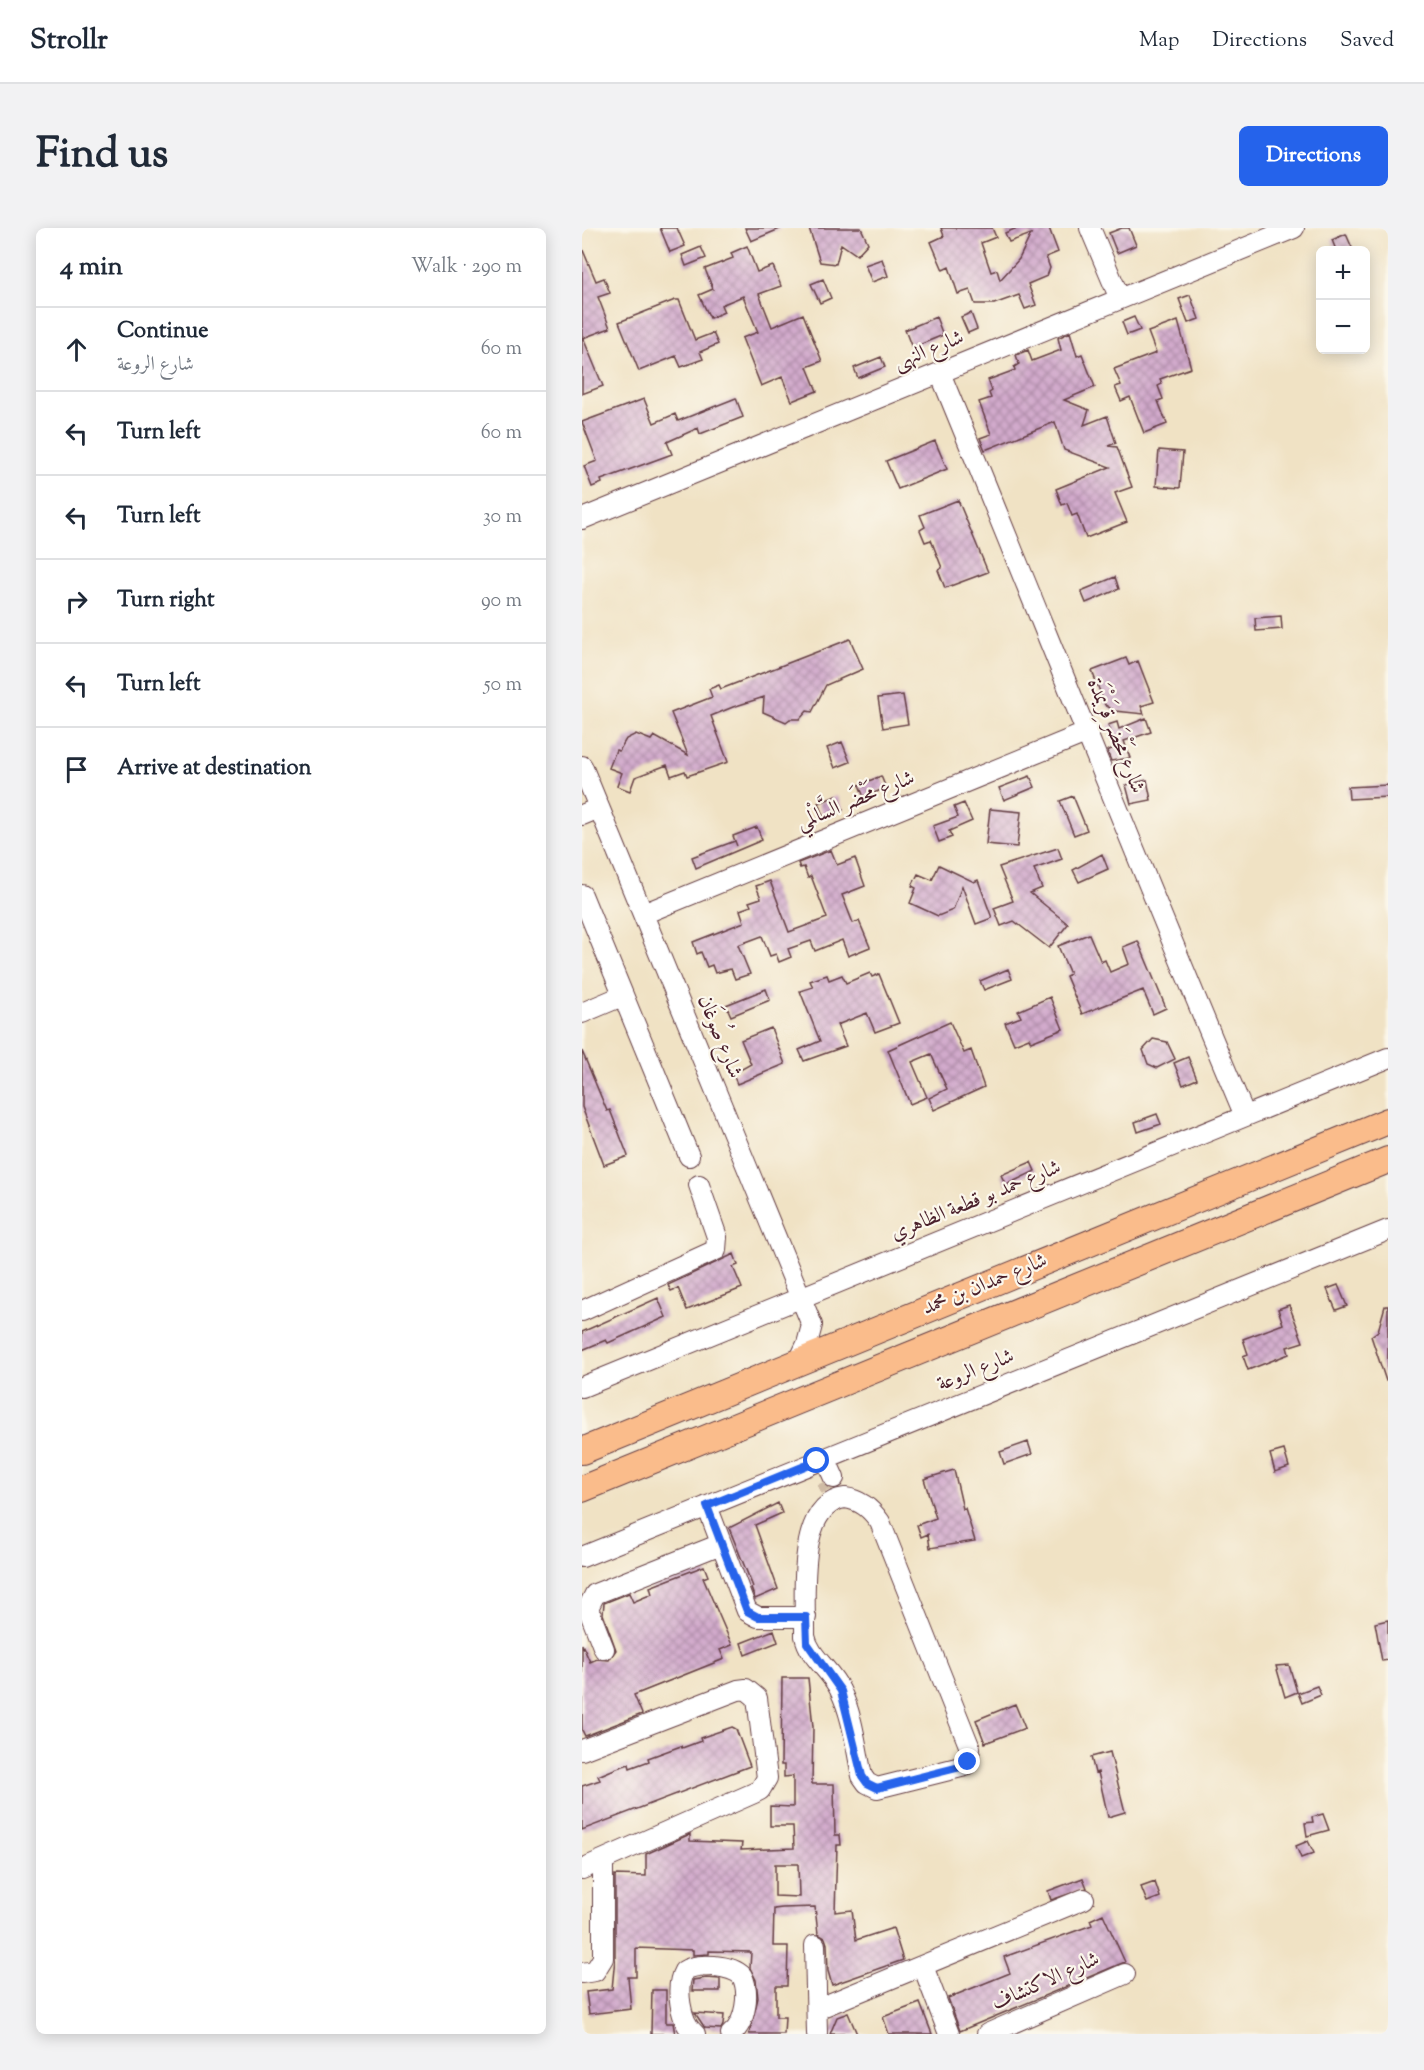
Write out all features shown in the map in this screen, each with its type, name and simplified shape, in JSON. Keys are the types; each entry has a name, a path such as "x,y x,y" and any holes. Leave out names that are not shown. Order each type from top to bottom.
{"main road":[{"name":"شارع حمدان بن محمد","path":"582,1451 1388,1121"},
{"name":"شارع حمدان بن محمد","path":"582,1489 1388,1160"}],"street":[{"path":"1090,228 1119,299"},
{"name":"شارع النهى","path":"582,519 1294,228"},
{"name":"شارع مَحْضَر قِرَيمْدَة","path":"940,373 1088,732 1143,875 1245,1116"},
{"name":"شارع مَحْضَر السَّالْمي","path":"643,914 1088,732"},
{"name":"شارع صُوغَان","path":"582,766 591,812 643,914 812,1325"},
{"path":"582,895 689,1156"},
{"path":"582,1013 622,996"},
{"name":"شارع حمد بو قطعة الظاهري","path":"582,1387 1388,1058"},
{"path":"582,1311 716,1250 717,1237 699,1185"},
{"name":"شارع الروعة","path":"582,1557 1388,1230"},
{"path":"798,1363 807,1344 812,1325 844,1343"},
{"path":"821,1460 834,1489 861,1502 880,1522 970,1748 969,1758 964,1766 877,1788 867,1783 862,1776 841,1691 807,1643 809,1536 834,1489"},
{"path":"707,1506 750,1614 758,1617 806,1617"},
{"path":"604,1649 588,1608 595,1594 722,1544"},
{"path":"582,1750 738,1690 746,1689 757,1698 767,1771 765,1785 760,1790 582,1869"},
{"path":"582,1973 595,1971 603,1958 603,1861"},
{"path":"817,2009 1084,1899"},
{"path":"815,1945 817,2034"},
{"path":"923,1966 949,2034"},
{"path":"695,2034 686,2026 682,2016 680,1983 684,1971 693,1967 730,1968 742,1976 745,1984 744,2012 736,2031 731,2034"},
{"name":"شارع الاكتشاف","path":"987,2034 1125,1974"}],"building":[{"path":"660,228 677,228 685,246 670,252"},
{"path":"745,228 782,228 751,241"},
{"path":"809,228 861,228 868,243 857,255 841,244 836,264 820,262"},
{"path":"941,228 992,228 996,237 981,243 991,272 997,270 1000,280 1019,259 1031,234 1009,242 1005,233 1017,228 1049,228 1058,252 1046,257 1050,268 1047,276 1028,284 1036,305 1025,309 1019,295 994,304 975,304 970,290 958,294 949,267 943,270 931,242 944,236"},
{"path":"1129,228 1136,245 1117,253 1109,233"},
{"path":"1346,234 1351,246 1334,246 1332,240"},
{"path":"747,246 757,272 773,266 781,286 759,294 772,327 803,314 822,361 807,367 817,391 792,401 782,377 761,386 742,338 758,332 743,296 721,305 724,312 710,318 699,295 713,289 705,269 733,258 731,253"},
{"path":"701,247 706,258 686,266 682,255"},
{"path":"582,248 596,281 604,278 610,293 598,297 610,328 583,338 603,386 582,394"},
{"path":"882,259 888,276 872,282 865,265"},
{"path":"823,279 831,298 820,303 811,284"},
{"path":"1190,295 1199,319 1188,323 1179,299"},
{"path":"679,300 695,340 713,333 718,344 700,352 703,359 681,367 676,356 639,371 619,322"},
{"path":"971,313 977,329 968,333 961,317"},
{"path":"936,317 943,335 912,348 905,330"},
{"path":"1134,317 1140,330 1127,335 1122,322"},
{"path":"1178,321 1191,368 1160,379 1162,384 1158,386 1163,399 1158,401 1167,424 1144,433 1130,397 1121,401 1115,387 1121,385 1114,369 1156,353 1148,332"},
{"path":"1070,332 1077,356 1082,354 1095,387 1064,400 1089,410 1084,425 1107,416 1116,443 1108,446 1117,447 1132,487 1115,493 1127,522 1086,538 1077,514 1072,516 1067,503 1062,505 1056,489 1110,467 1064,450 1055,422 985,450 980,438 991,434 979,402 991,398 989,393 992,391 988,380 1015,370 1014,367 1019,364 1016,355 1028,350 1032,361 1061,350 1058,338"},
{"path":"881,357 885,367 858,378 854,368"},
{"path":"736,398 743,417 700,434 698,428 667,442 672,454 601,480 602,483 592,487 584,466 597,461 582,422 644,399 654,423 675,414 678,421"},
{"path":"935,441 947,469 898,489 886,461"},
{"path":"1159,450 1183,452 1180,488 1156,486"},
{"path":"958,500 988,572 945,588 938,570 942,568 931,540 925,542 920,530 925,527 920,515"},
{"path":"1115,577 1119,589 1086,603 1081,591"},
{"path":"1281,616 1282,629 1256,631 1255,618"},
{"path":"850,639 863,669 826,685 812,712 807,711 800,719 790,719 786,722 763,712 764,697 733,707 711,716 728,762 687,776 685,771 671,776 667,765 635,777 630,791 617,786 622,773 609,768 616,750 619,751 626,739 636,734 651,740 654,736 688,755 671,713 712,697 709,689 719,685 721,689"},
{"path":"1126,658 1129,665 1138,661 1154,702 1141,706 1144,714 1115,711 1105,705 1092,671"},
{"path":"903,695 908,724 883,728 878,698"},
{"path":"1146,718 1151,732 1124,741 1130,758 1111,761 1107,751 1116,747 1108,725 1117,722 1119,729"},
{"path":"842,742 850,762 835,768 827,748"},
{"path":"881,776 886,788 864,797 859,785"},
{"path":"1030,776 1035,787 1004,800 999,788"},
{"path":"1147,780 1151,800 1131,804 1126,785"},
{"path":"1388,785 1388,797 1349,799 1348,787"},
{"path":"837,796 843,810 824,818 818,803"},
{"path":"1073,796 1087,830 1074,835 1060,801"},
{"path":"964,803 972,821 949,831 952,837 939,842 933,826 958,817 954,807"},
{"path":"990,809 1021,812 1017,847 986,844"},
{"path":"757,827 762,840 696,868 692,857 735,841 733,836"},
{"path":"1058,848 1062,859 1034,869 1042,888 1030,893 1068,924 1049,948 1014,921 1001,926 994,908 1013,901 999,867"},
{"path":"831,850 837,865 855,858 865,886 842,895 853,923 859,921 870,947 848,956 842,940 815,951 811,941 788,949 791,957 779,962 776,954 770,956 762,936 738,945 750,974 735,979 731,969 715,973 712,965 707,967 701,952 697,954 693,942 744,922 740,910 751,906 749,902 761,898 756,886 770,881 789,932 827,918 811,876 808,878 804,867 800,868 798,863"},
{"path":"1102,854 1108,869 1079,882 1073,870"},
{"path":"939,865 974,882 978,880 992,918 976,924 962,886 953,910 938,916 910,903 916,888 912,886 918,874 932,880"},
{"path":"1089,934 1101,962 1105,960 1110,972 1129,964 1123,947 1138,941 1166,1008 1153,1014 1143,990 1082,1014 1066,976 1070,974 1058,946"},
{"path":"1008,969 1012,979 984,990 980,981"},
{"path":"870,973 872,977 879,974 899,1023 875,1032 867,1013 837,1025 846,1046 804,1061 799,1050 820,1041 800,991 813,987 810,981 827,975 829,980 842,975 846,983"},
{"path":"766,989 770,1000 731,1016 726,1005"},
{"path":"1050,997 1063,1029 1031,1042 1029,1038 1014,1044 1005,1023 1021,1017 1018,1011"},
{"path":"950,1022 964,1053 971,1050 984,1087 934,1110 929,1098 947,1089 931,1054 912,1062 927,1097 910,1104 888,1050"},
{"path":"771,1028 785,1064 737,1084 733,1074 751,1064 741,1040"},
{"path":"1153,1039 1167,1042 1175,1059 1157,1068 1148,1064 1143,1050"},
{"path":"582,1051 607,1111 610,1110 628,1156 604,1165 582,1107"},
{"path":"1188,1057 1197,1079 1183,1085 1174,1063"},
{"path":"1157,1114 1161,1124 1138,1132 1135,1122"},
{"path":"1031,1162 1035,1171 1006,1185 1001,1175"},
{"path":"734,1254 738,1265 733,1267 742,1288 687,1310 678,1288 671,1291 668,1285"},
{"path":"1338,1285 1347,1306 1336,1310 1327,1289"},
{"path":"658,1298 666,1317 608,1343 606,1340 582,1350 582,1332"},
{"path":"1289,1305 1303,1342 1287,1347 1289,1354 1248,1370 1243,1356 1248,1354 1243,1339 1283,1324 1278,1309"},
{"path":"1385,1306 1388,1306 1388,1380 1386,1381 1371,1336 1378,1331"},
{"path":"1028,1442 1032,1454 1004,1464 1000,1452"},
{"path":"1284,1450 1289,1467 1275,1472 1270,1454"},
{"path":"954,1470 963,1509 965,1508 975,1541 930,1548 928,1534 921,1537 917,1525 936,1518 924,1479"},
{"path":"778,1503 782,1513 755,1525 778,1589 755,1599 751,1588 753,1587 729,1528"},
{"path":"704,1566 708,1576 703,1578 732,1645 720,1650 724,1659 634,1695 642,1714 585,1736 582,1730 582,1644 590,1662 597,1659 609,1660 616,1650 603,1614 604,1603 629,1593 633,1602 652,1594 650,1587"},
{"path":"1388,1620 1388,1660 1382,1661 1375,1623"},
{"path":"774,1630 778,1642 745,1655 741,1643"},
{"path":"1289,1665 1297,1692 1285,1697 1276,1666"},
{"path":"782,1678 808,1678 813,1727 812,1784 834,1784 835,1835 840,1835 841,1845 837,1845 835,1912 852,1910 856,1940 893,1928 903,1960 832,1985 828,1971 827,1944 825,1938 818,1934 815,1907 774,1909 773,1946 788,1946 787,1986 776,1986 776,2017 785,2017 784,2034 749,2034 758,1998 756,1980 750,1968 751,1952 709,1951 709,1954 693,1955 693,1950 636,1948 636,1977 628,1977 631,2009 589,2014 586,1992 612,1989 615,1958 615,1875 646,1876 646,1854 690,1834 690,1841 742,1843 741,1850 794,1848 793,1826 770,1826 770,1806 793,1807 793,1776 784,1777 784,1765 781,1765","holes":["775,1864 798,1864 799,1897 775,1896"]},
{"path":"1317,1686 1321,1695 1302,1703 1298,1693"},
{"path":"1015,1704 1025,1728 985,1743 976,1720"},
{"path":"732,1727 736,1729 750,1766 582,1830 582,1786 600,1780 598,1776 617,1768 629,1764 630,1768 649,1761 648,1758 701,1741 700,1738"},
{"path":"1110,1752 1125,1812 1108,1817 1098,1772 1095,1773 1091,1757"},
{"path":"1323,1814 1329,1830 1307,1836 1305,1823 1313,1822 1312,1817"},
{"path":"1308,1841 1314,1853 1301,1858 1296,1846"},
{"path":"1083,1878 1087,1888 1051,1900 1048,1891"},
{"path":"1155,1882 1160,1897 1147,1902 1141,1887"},
{"path":"1103,1914 1125,1962 960,2031 948,1998 1010,1973 1004,1957 1092,1925 1090,1920"},
{"path":"720,1979 720,1991 692,1991 693,1980"},
{"path":"652,1990 666,1990 666,2023 673,2023 675,2034 651,2034"},
{"path":"920,2003 932,2034 889,2034 883,2017"},
{"path":"695,2013 724,2015 721,2029 705,2028"},
{"path":"848,2013 857,2034 830,2034 837,2017"}],"tunnel":[{"path":"826,1481 830,1490"}],"route":[{"path":"817,1461 707,1506 747,1611 758,1617 806,1617 807,1643 812,1653 826,1666 841,1691 846,1703 862,1776 867,1783 877,1788 964,1766 968,1762"}]}
